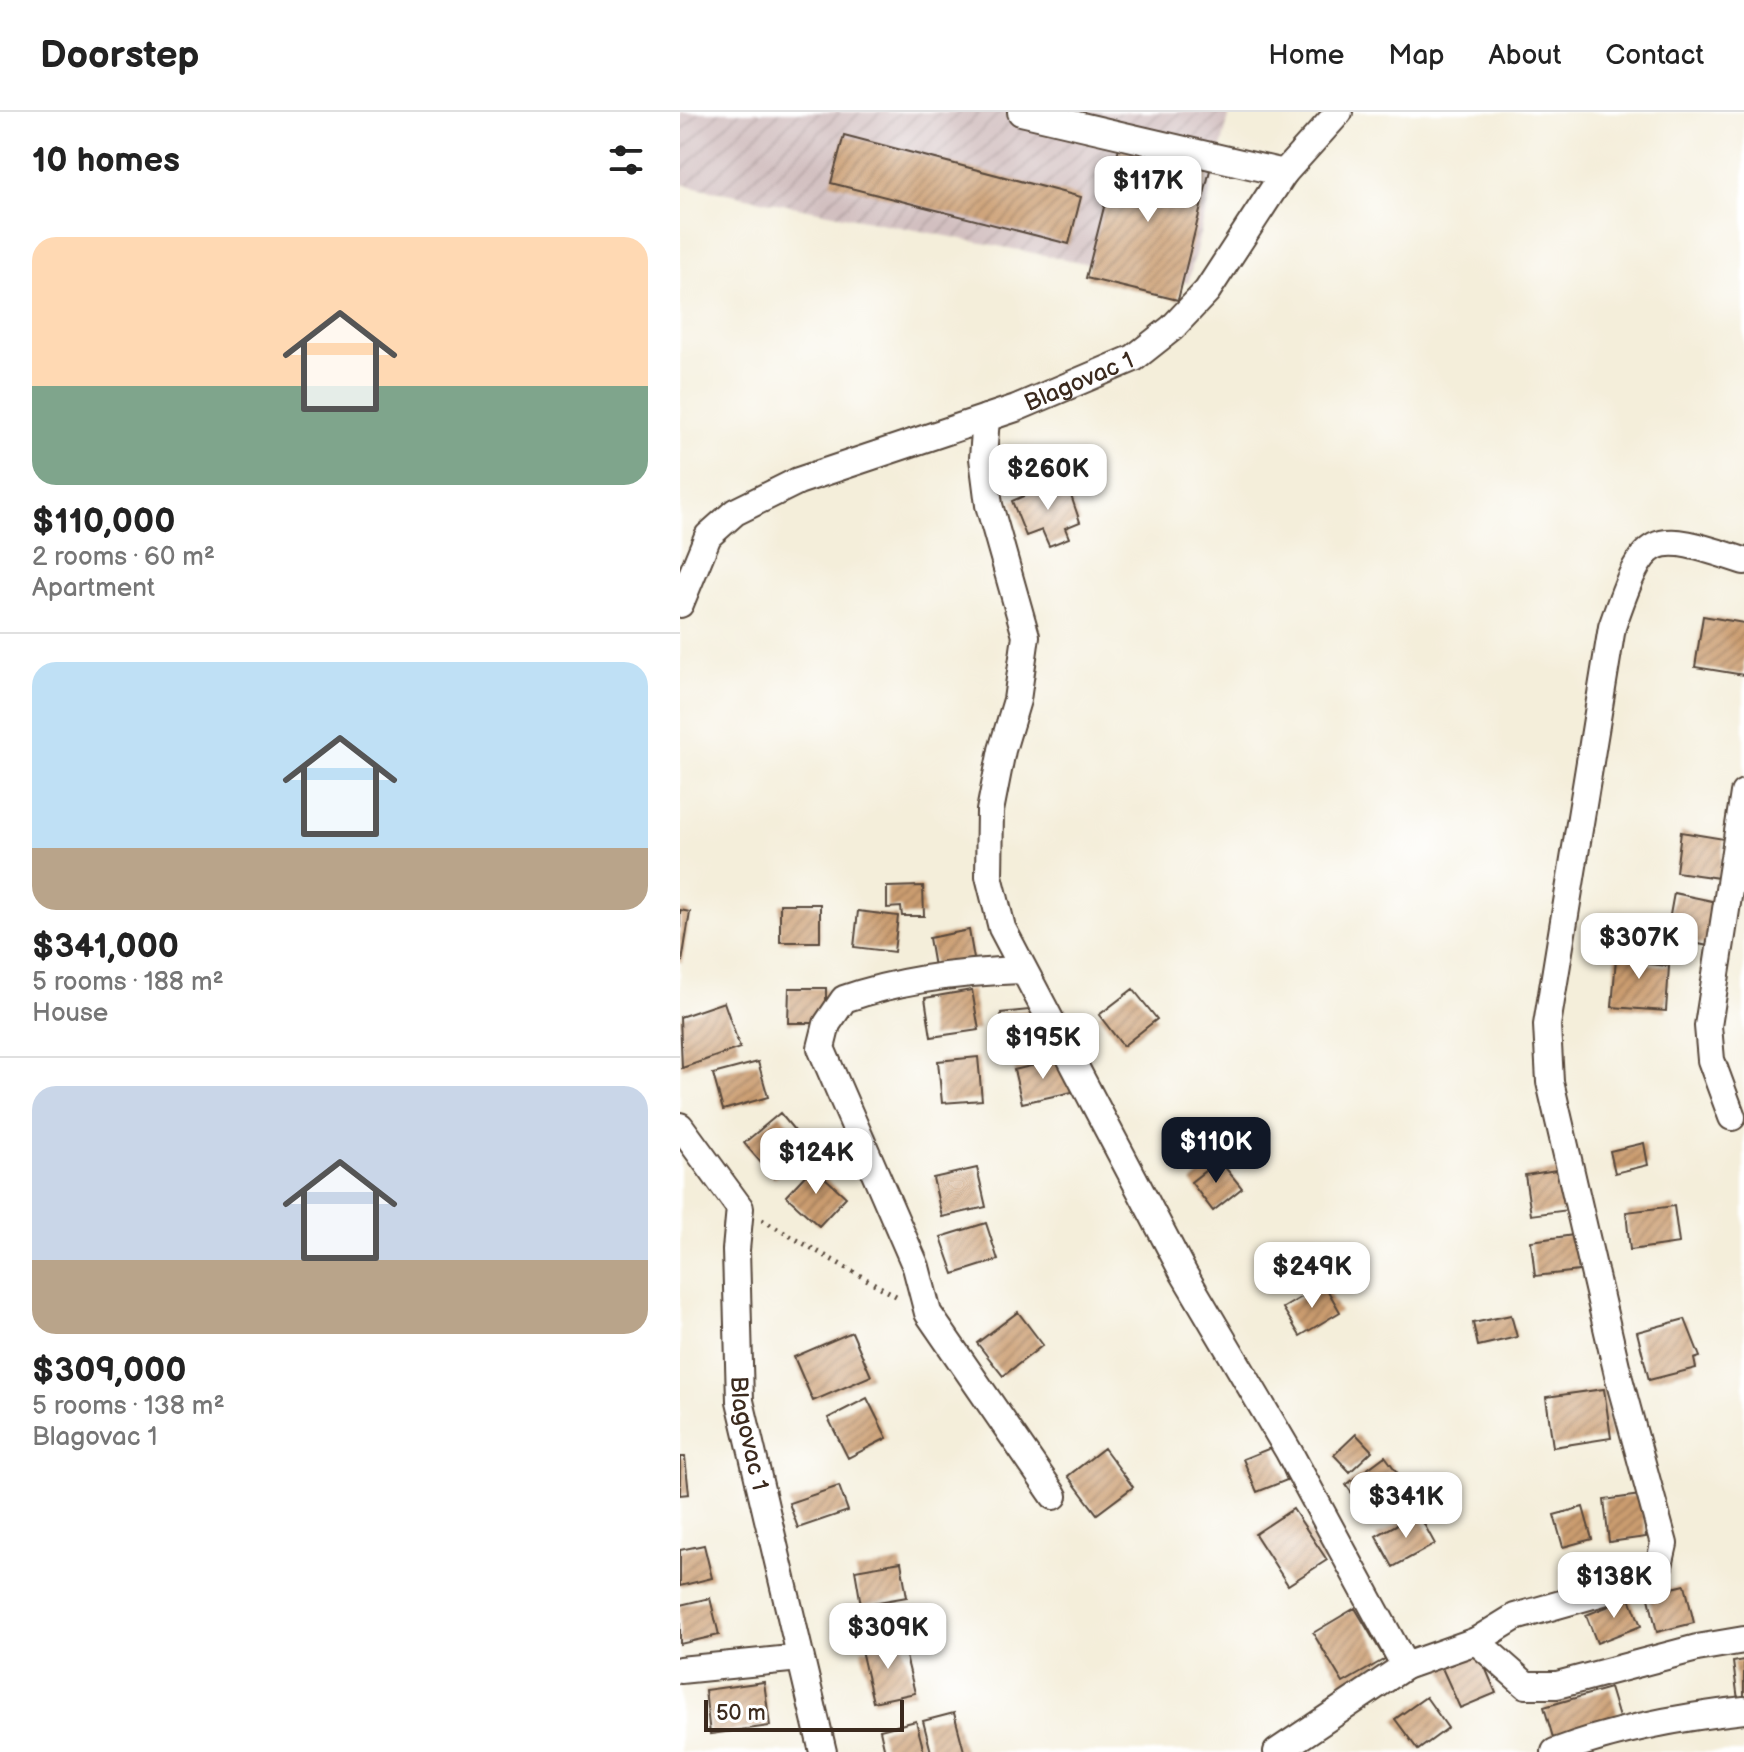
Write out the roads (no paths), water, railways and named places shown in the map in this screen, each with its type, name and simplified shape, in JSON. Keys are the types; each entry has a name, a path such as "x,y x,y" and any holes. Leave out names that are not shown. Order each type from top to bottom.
{"street":[{"path":"1021,112 1284,173"},
{"name":"Blagovac 1","path":"680,604 708,536 735,512 836,466 986,418 1134,358 1172,328 1207,291 1284,173 1339,112"},
{"path":"986,418 983,458 989,505 1026,636 1017,700 1002,750 990,811 989,876 1002,928 1021,970 1184,1274 1289,1452 1405,1666"},
{"path":"1277,1752 1405,1666 1476,1641 1515,1617 1649,1579 1659,1566 1664,1544 1619,1379 1550,1082 1547,1025 1612,627 1625,590 1645,550 1662,541 1682,543 1744,561"},
{"path":"1732,1117 1711,1060 1708,1026 1744,793"},
{"path":"1021,970 978,971 868,991 844,999 827,1024 821,1048 916,1267 928,1313 1054,1496"},
{"name":"Blagovac 1","path":"680,1126 740,1208 736,1250 740,1401 823,1752"},
{"path":"1476,1641 1526,1685 1557,1685 1697,1648 1744,1640"},
{"path":"680,1670 800,1658"},
{"path":"1555,1752 1592,1738 1674,1719 1744,1710"}]}
